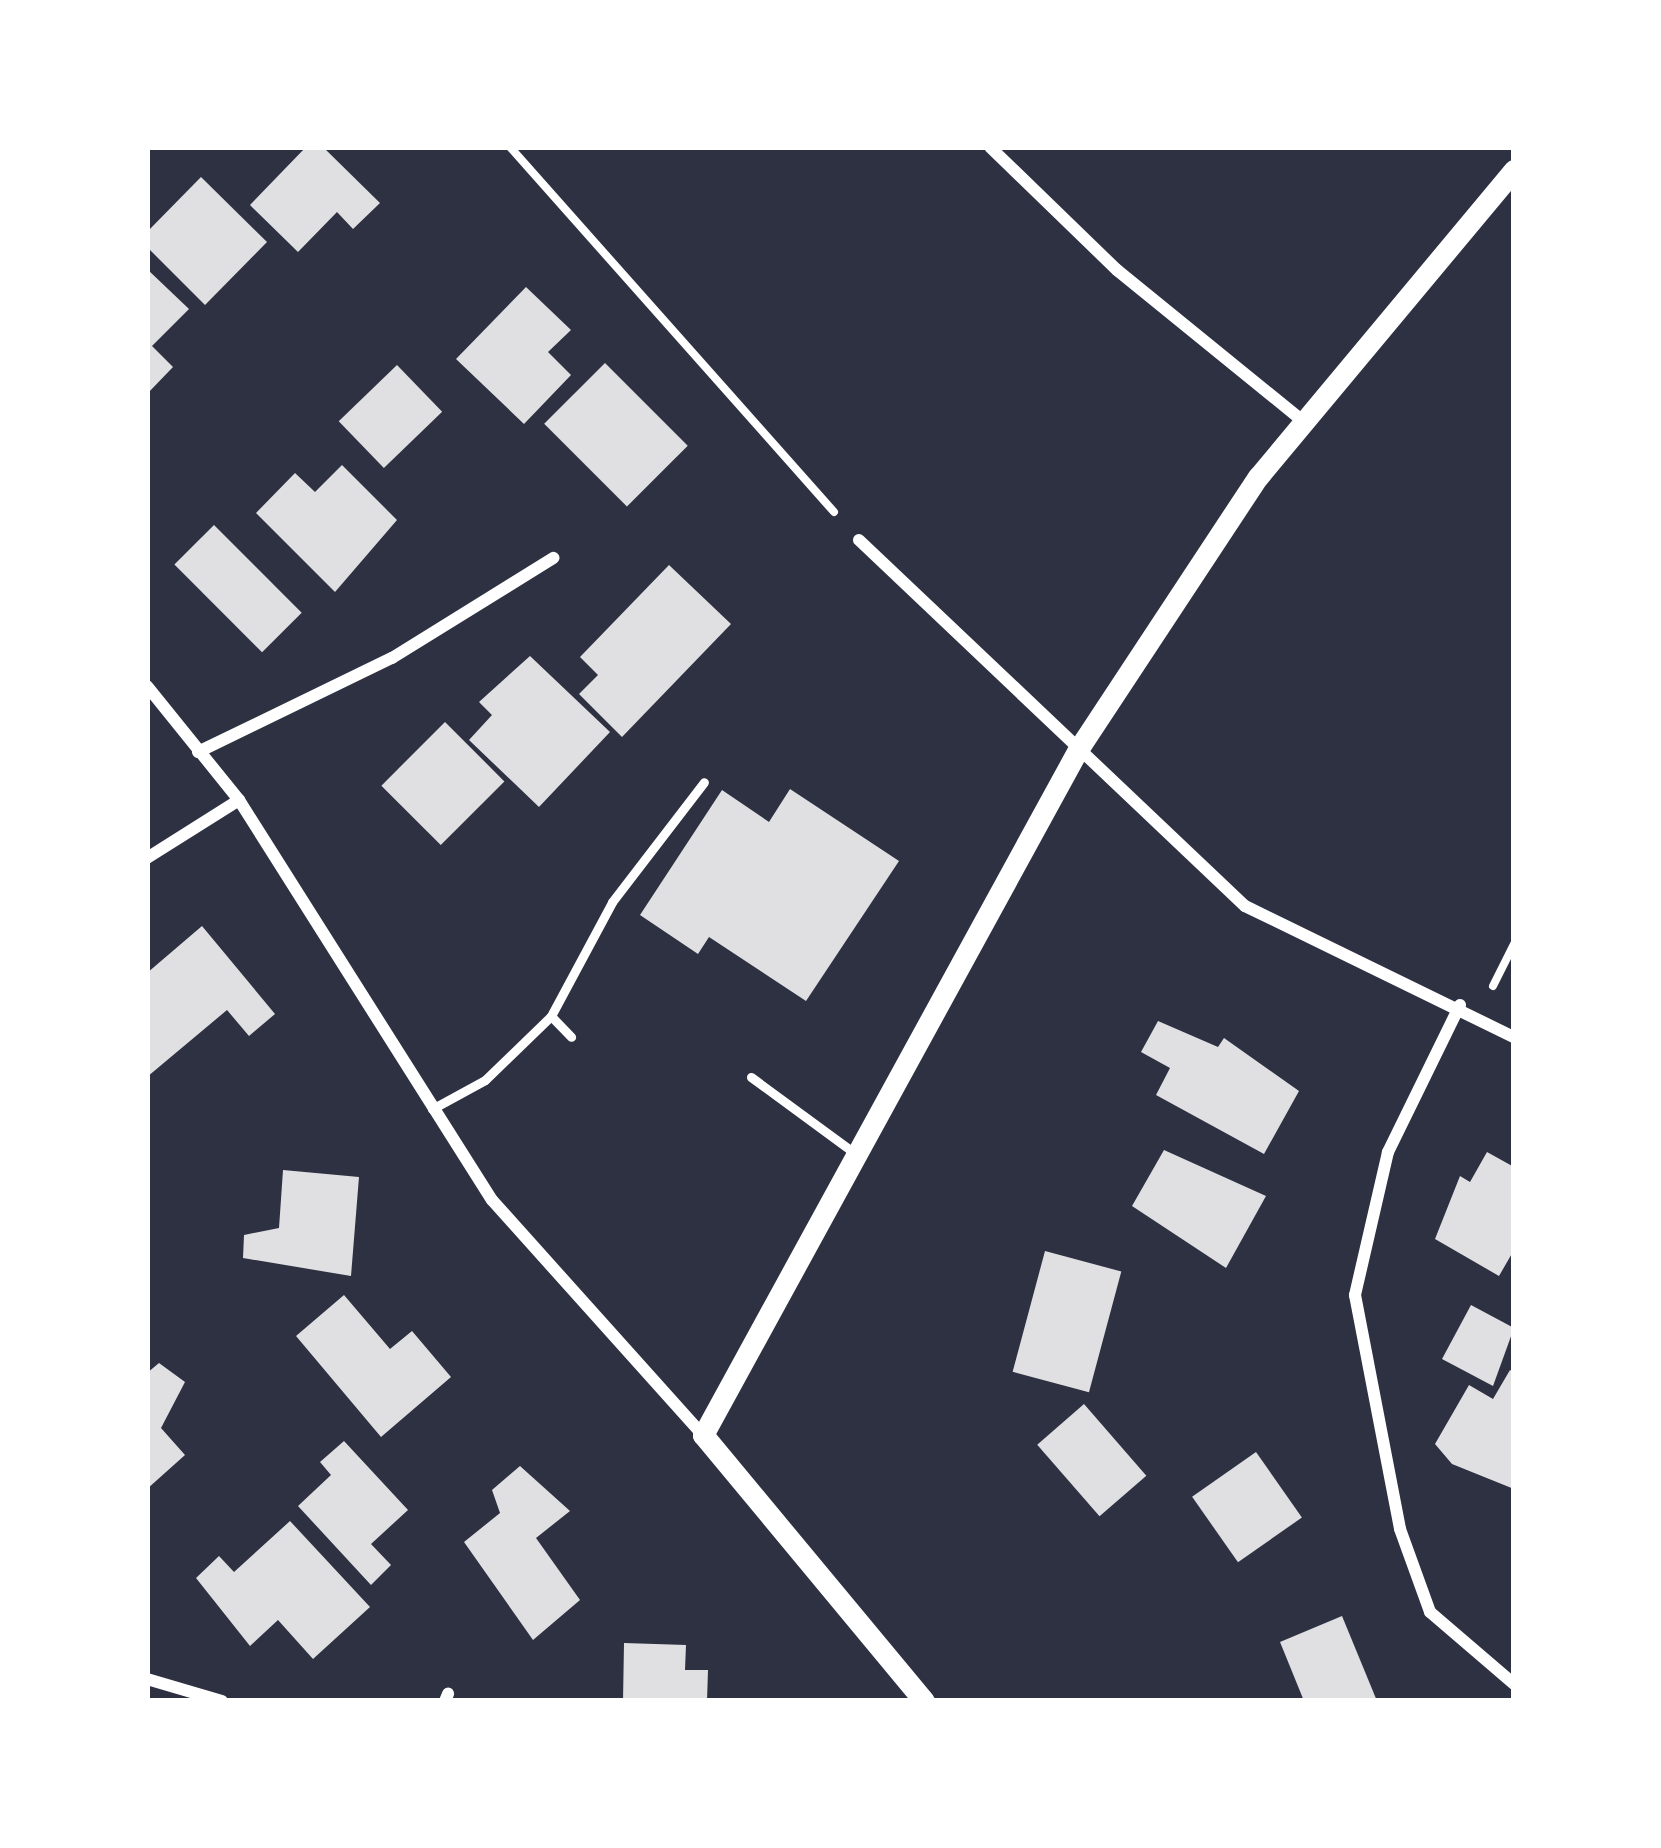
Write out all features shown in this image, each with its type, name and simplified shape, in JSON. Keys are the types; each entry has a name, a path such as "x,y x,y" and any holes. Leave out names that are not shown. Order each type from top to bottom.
{"street":[{"path":"990,147 1117,270 1304,422"},
{"path":"703,1435 1079,748 1304,422 1514,170"},
{"path":"859,540 1245,905 1460,1005 1514,1037"},
{"path":"198,752 392,658 554,558"},
{"path":"147,686 238,800 492,1200 703,1435 924,1701"},
{"path":"147,858 238,800"},
{"path":"1460,1005 1388,1153 1355,1295 1400,1529 1430,1612 1514,1684"},
{"path":"147,1679 222,1701"}],"lane":[{"path":"432,1108 485,1080 551,1016 612,902 704,782"},
{"path":"551,1016 571,1037"},
{"path":"751,1077 857,1155"}],"path":[{"path":"510,147 859,540"}],"building":[{"path":"306,147 323,147 380,203 353,229 337,212 298,252 250,205"},
{"path":"201,177 267,242 205,305 147,247 147,232"},
{"path":"147,269 189,309 152,346 173,367 147,394"},
{"path":"526,287 571,330 548,352 571,375 524,424 456,359"},
{"path":"605,363 688,446 627,507 544,424"},
{"path":"397,365 442,412 384,468 339,421"},
{"path":"342,465 397,520 335,592 256,513 295,473 315,492"},
{"path":"214,525 302,613 262,652 174,565"},
{"path":"669,565 731,624 622,737 579,694 598,675 580,657"},
{"path":"530,656 610,732 539,807 469,740 492,715 479,702"},
{"path":"445,722 504,781 441,845 381,786"},
{"path":"790,789 899,861 806,1001 709,937 698,954 640,915 722,790 769,822"},
{"path":"202,926 275,1014 249,1036 227,1010 147,1077 147,973"},
{"path":"1158,1021 1218,1047 1224,1038 1299,1091 1264,1154 1156,1095 1170,1068 1141,1052"},
{"path":"1164,1150 1266,1196 1226,1268 1132,1206"},
{"path":"1487,1152 1514,1167 1514,1250 1499,1276 1435,1239 1460,1176 1470,1182"},
{"path":"283,1170 359,1177 351,1276 243,1258 244,1235 279,1228"},
{"path":"1045,1251 1121,1271 1089,1392 1013,1372"},
{"path":"344,1295 390,1349 412,1331 451,1377 381,1437 296,1336"},
{"path":"1471,1305 1514,1328 1493,1386 1442,1359"},
{"path":"159,1363 185,1382 161,1428 185,1455 147,1489 147,1373"},
{"path":"1510,1370 1514,1372 1514,1489 1452,1464 1435,1444 1469,1385 1493,1399"},
{"path":"1084,1404 1146,1476 1100,1516 1037,1445"},
{"path":"344,1441 408,1510 371,1544 391,1565 371,1585 298,1506 331,1475 320,1462"},
{"path":"1256,1452 1302,1518 1238,1562 1192,1497"},
{"path":"520,1466 570,1511 536,1538 580,1600 533,1640 464,1542 500,1513 492,1490"},
{"path":"290,1521 370,1607 313,1659 278,1620 250,1646 196,1578 219,1556 234,1572"},
{"path":"1342,1616 1377,1701 1304,1701 1280,1642"},
{"path":"624,1643 686,1645 685,1670 708,1670 707,1701 623,1701"}]}
